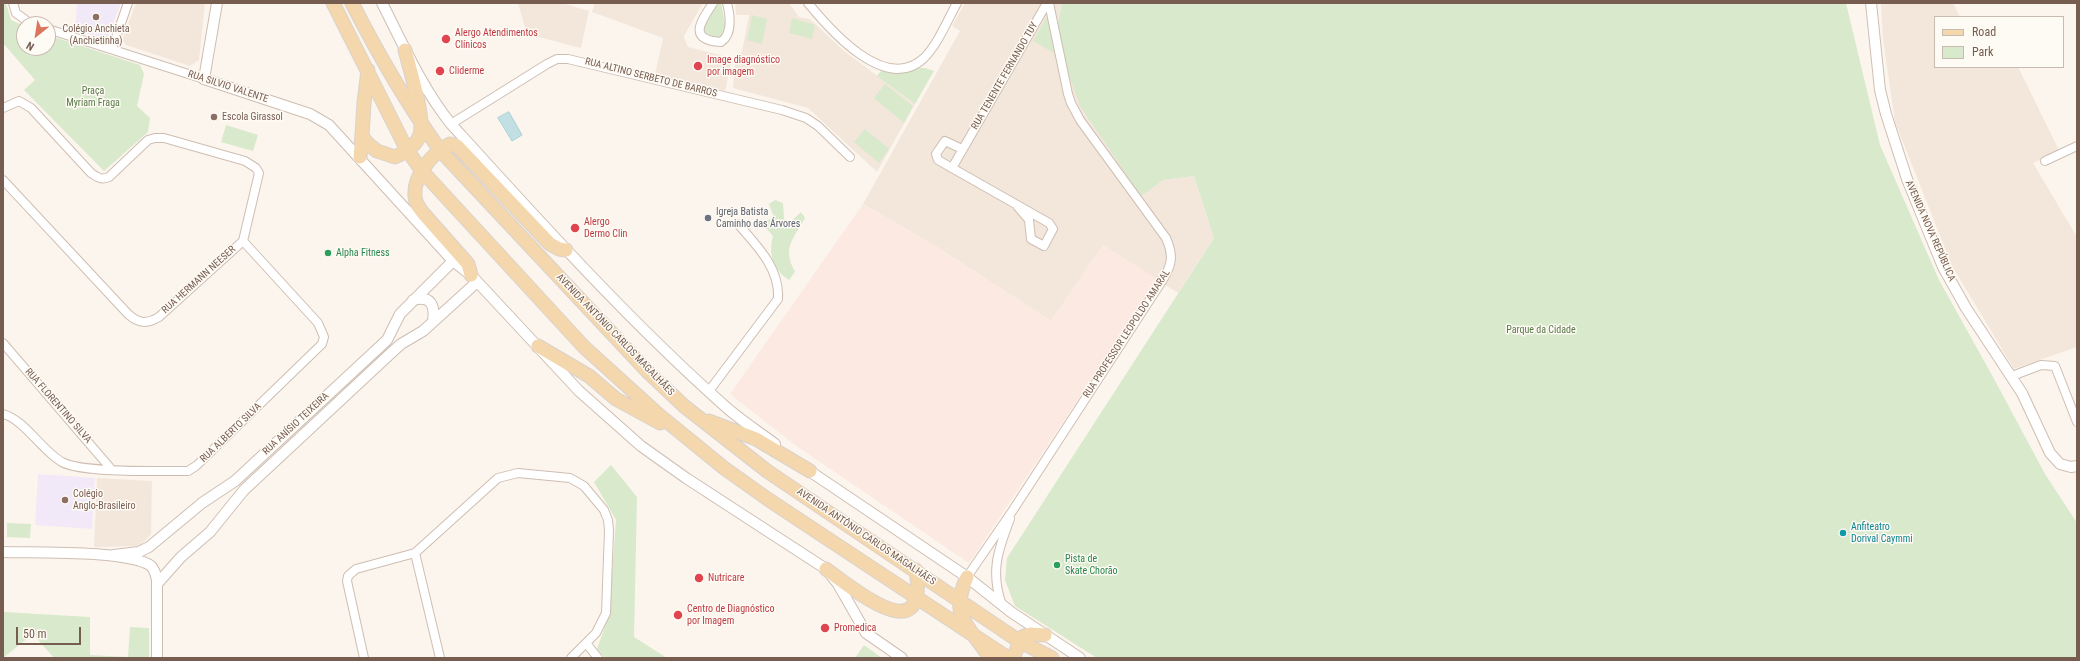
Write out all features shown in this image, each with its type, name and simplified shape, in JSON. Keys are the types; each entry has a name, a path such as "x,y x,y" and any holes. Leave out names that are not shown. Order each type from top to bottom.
{"main road":[{"path":"333,3 407,150 422,171 584,347 686,438 769,500 916,599 1008,658"},
{"name":"AVENIDA ANTÔNIO CARLOS MAGALHÃES","path":"352,3 369,37 421,124 440,150 648,372 684,406 767,471 916,570 1019,641 1052,658"},
{"path":"362,136 368,144 387,156 395,157 407,150 420,135 421,124 405,50"},
{"path":"360,157 368,70"},
{"path":"474,278 468,264 416,204 416,188 422,171 430,159 450,144 457,146 550,244 559,249 566,250"},
{"path":"538,346 589,376 616,399 686,438"},
{"path":"684,406 713,424 756,439 810,471"},
{"path":"826,569 886,609 902,611 912,606 916,599 918,586 916,570"},
{"path":"967,577 958,599 963,622 990,658"},
{"path":"1013,658 1022,637 1030,634 1045,635"}],"street":[{"path":"13,3 16,13 20,16"},
{"path":"112,49 128,3"},
{"path":"204,79 217,3"},
{"path":"382,3 405,50 441,112 451,124 566,250 633,318 709,391 728,408 810,471 967,577 1002,605 1080,658"},
{"path":"713,3 700,22 699,29 707,40 721,42 727,36 729,30 727,3"},
{"path":"808,3 832,29 870,62 882,68 895,69 907,67 924,57 957,3"},
{"name":"RUA TENENTE FERNANDO TUY","path":"952,168 1048,3"},
{"name":"RUA PROFESSOR LEOPOLDO AMARAL","path":"967,577 1013,510 1162,281 1172,263 1172,255 1166,238 1080,120 1071,103 1048,3"},
{"name":"AVENIDA NOVA REPÚBLICA","path":"1871,3 1880,90 1906,179 1943,267 1966,308 2029,404 2050,453 2060,464 2071,467 2077,466"},
{"name":"RUA SILVIO VALENTE","path":"56,32 284,105 322,120 360,157 453,260"},
{"name":"RUA ALTINO SERBETO DE BARROS","path":"451,124 547,64 557,59 568,59 788,112 806,118 818,126 850,157"},
{"name":"RUA HERMANN NEESER","path":"3,108 19,101 31,108 91,174 103,179 110,177 148,140 155,138 164,138 251,164 259,173 243,241 159,316 144,323 138,322 128,314 3,180"},
{"path":"962,149 945,141 936,154 938,160 1052,226 1052,233 1044,246 1031,239 1029,220 1018,207"},
{"path":"2045,161 2077,146"},
{"path":"709,391 778,299 779,289 776,276 770,265 738,224"},
{"name":"RUA ALBERTO SILVA","path":"3,414 18,423 63,463 71,466 112,470 188,471 196,466 322,344 324,337 318,323 243,241"},
{"path":"453,260 474,278 579,391 641,446 686,478 826,569 838,584 866,633 902,658"},
{"name":"RUA ANÍSIO TEIXEIRA","path":"114,555 139,552 149,548 214,494 235,481 387,340 400,314 453,260"},
{"name":"RUA ANÍSIO TEIXEIRA","path":"157,584 171,568 210,532 244,490 390,354 433,322 474,278"},
{"path":"413,300 422,298 429,301 434,310 433,322"},
{"name":"RUA FLORENTINO SILVA","path":"3,343 112,470"},
{"path":"2012,376 2041,365 2055,366 2077,422"},
{"path":"364,658 347,581 348,576 356,569 415,553 498,478 518,473 563,476 578,481 604,510 608,520 609,530 606,613 596,633 571,658"},
{"path":"214,494 218,494 226,499 228,509"},
{"name":"RUA PROFESSOR LEOPOLDO AMARAL","path":"1002,605 995,583 995,570 1000,545 1013,510"},
{"path":"149,548 147,559 156,573 157,584 157,658"},
{"path":"3,552 114,555 159,570 171,568"},
{"path":"415,553 440,658"},
{"path":"586,643 598,658"}],"shaded area":[{"name":"Colégio Anchieta (Anchietinha)","path":"77,3 121,3 107,39 75,31"},
{"path":"136,3 205,3 199,60 190,66 126,45 122,40"},
{"path":"518,3 562,3 589,11 581,48 527,34"},
{"path":"595,3 703,3 684,36 685,40 688,47 732,58 725,91 655,74 663,38 592,12"},
{"path":"735,3 789,3 799,17 810,19 844,51 915,104 877,172 808,108 733,88 735,62 742,51 749,15 736,15"},
{"path":"965,3 1062,3 1057,26 1163,180 1194,176 1214,238 1178,293 1103,245 1051,321 937,247 863,204 960,31 952,26"},
{"path":"1881,3 1953,3 1960,16 1934,16 1934,68 2018,68 2060,152 2033,163 2077,237 2077,347 2014,369 1952,266 1895,122 1883,39"},
{"path":"863,204 937,247 1051,321 1103,245 1158,280 969,563 795,445 730,394"},
{"name":"Colégio Anglo-Brasileiro","path":"38,474 95,478 92,529 35,525"},
{"path":"97,478 152,481 151,534 140,546 94,547"}],"green space":[{"name":"Praça Myriam Fraga","path":"3,3 6,3 11,20 16,22 16,56 56,56 56,38 140,65 144,74 137,106 150,118 148,132 104,171 24,90 35,80 3,43"},
{"path":"718,3 721,3 726,29 724,35 715,38 706,33 702,24"},
{"name":"Parque da Cidade","path":"1062,3 1846,3 1880,145 1939,280 2045,474 2077,523 2077,658 1097,658 1015,606 1005,580 1007,558 1214,238 1194,176 1163,180 1141,196 1080,106 1066,67 1057,26"},
{"path":"752,15 767,19 762,44 747,40"},
{"path":"1048,15 1054,53 1033,41"},
{"path":"792,18 815,25 812,39 789,33"},
{"path":"917,68 925,68 934,71 915,104 877,76 881,71 898,73"},
{"path":"885,84 913,106 904,123 874,98"},
{"path":"226,125 258,135 253,151 221,142"},
{"path":"865,129 889,149 879,163 854,142"},
{"path":"775,200 783,203 784,219 791,221 801,212 805,218 793,238 789,250 789,256 795,272 789,280 779,271 773,261 771,249 773,236 766,228 765,221 774,218 769,204"},
{"path":"611,465 637,497 634,637 667,658 605,658 597,649 609,615 616,520 594,482"},
{"path":"7,523 31,524 30,538 7,537"},
{"path":"3,612 90,617 90,655 128,657 130,627 149,628 149,658 54,658 33,634 3,658"},
{"path":"864,645 882,658 855,658"}],"water":[{"path":"509,112 522,135 512,141 498,118"}],"place":[{"name":"Colégio Anchieta (Anchietinha)","path":"96,17"},
{"name":"Alergo Atendimentos Clínicos","path":"446,39"},
{"name":"Image diagnóstico por imagem","path":"698,66"},
{"name":"Cliderme","path":"440,71"},
{"name":"Escola Girassol","path":"214,117"},
{"name":"Igreja Batista Caminho das Árvores","path":"708,218"},
{"name":"Alergo Dermo Clin","path":"575,228"},
{"name":"Alpha Fitness","path":"328,253"},
{"name":"Colégio Anglo-Brasileiro","path":"65,500"},
{"name":"Anfiteatro Dorival Caymmi","path":"1843,533"},
{"name":"Pista de Skate Chorão","path":"1057,565"},
{"name":"Nutricare","path":"699,578"},
{"name":"Centro de Diagnóstico por Imagem","path":"678,615"},
{"name":"Promedica","path":"825,628"}]}
